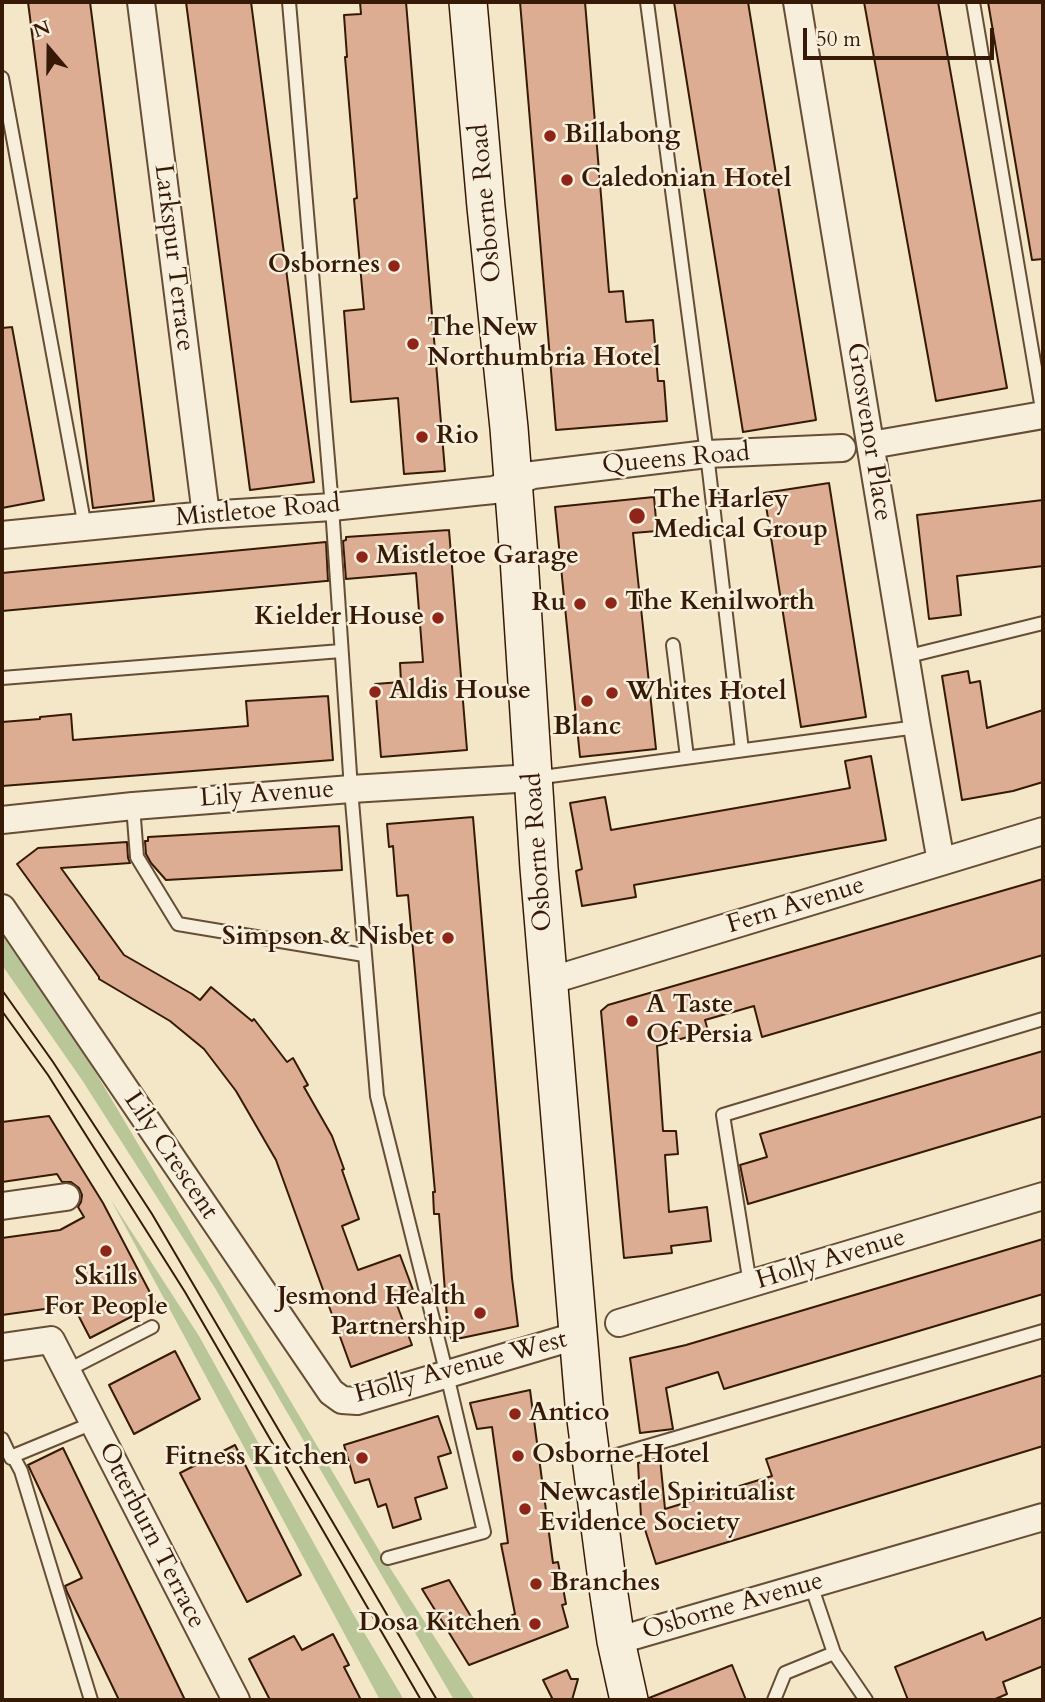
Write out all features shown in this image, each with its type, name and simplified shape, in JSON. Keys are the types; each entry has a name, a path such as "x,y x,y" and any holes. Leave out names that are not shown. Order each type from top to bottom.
{"main road":[{"name":"Osborne Road","path":"468,2 507,403 533,778 584,1404 616,1641 629,1700"}],"street":[{"name":"Larkspur Terrace","path":"141,2 206,515"},
{"name":"Grosvenor Place","path":"797,2 916,727 941,862"},
{"path":"871,445 1043,415"},
{"name":"Queens Road","path":"513,483 533,475 707,454 842,448"},
{"name":"Mistletoe Road","path":"2,535 494,490 513,483"},
{"name":"Lily Avenue","path":"2,820 133,806 533,778"},
{"name":"Fern Avenue","path":"549,981 1043,831"},
{"name":"Lily Crescent","path":"2,908 323,1381 331,1392 342,1400"},
{"name":"Holly Avenue","path":"619,1323 1043,1196"},
{"path":"2,1206 66,1197"},
{"name":"Holly Avenue West","path":"342,1400 357,1401 579,1335"},
{"name":"Otterburn Terrace","path":"2,1347 51,1340 236,1700"},
{"name":"Osborne Avenue","path":"616,1641 1043,1517"}],"lane":[{"path":"289,2 332,506 351,789 377,1096 484,1532 388,1558"},
{"path":"647,2 707,454 742,750"},
{"path":"973,2 1043,415"},
{"path":"2,78 85,527"},
{"path":"905,657 1043,623"},
{"path":"673,645 687,757"},
{"path":"2,678 341,651"},
{"path":"533,778 916,727"},
{"path":"133,806 137,857 178,924 364,955"},
{"path":"750,1284 723,1115 1043,1019"},
{"path":"66,1371 152,1327"},
{"path":"592,1462 1043,1331"},
{"path":"2,1439 11,1458 93,1423"},
{"path":"13,1456 21,1471 91,1700"},
{"path":"811,1585 834,1653 866,1700"},
{"path":"774,1700 785,1673 834,1653"}],"green space":[{"path":"2,935 77,1041 383,1557 475,1700 454,1700 215,1288 82,1080 2,965"},
{"path":"111,1200 199,1336 352,1612 404,1700 380,1700"}],"building":[{"path":"28,2 90,2 154,501 93,508"},
{"path":"186,2 251,2 314,482 250,490"},
{"path":"360,2 406,2 445,471 404,474 398,398 351,402 344,311 364,309 354,199 357,198 344,15 361,14"},
{"name":"Caledonian Hotel","path":"520,2 585,2 609,292 623,291 626,322 653,320 658,381 664,381 667,421 556,430"},
{"path":"674,2 748,2 816,420 743,432"},
{"path":"864,2 938,2 1007,388 936,401"},
{"path":"988,2 1043,2 1043,259 1032,260"},
{"path":"12,327 44,500 2,508 2,328"},
{"path":"829,483 866,717 801,727 764,493"},
{"path":"654,497 657,531 633,533 656,749 580,757 555,507"},
{"path":"1043,500 1043,566 957,576 961,615 929,619 917,515"},
{"path":"449,530 467,750 381,757 375,684 401,682 400,663 423,662 416,573 346,579 343,541 346,537"},
{"path":"326,542 328,581 2,611 2,573"},
{"path":"968,671 970,683 980,681 987,728 1043,710 1043,782 1013,791 962,800 942,676"},
{"path":"328,696 333,760 2,786 2,722 71,714 73,740 248,726 246,701"},
{"path":"871,756 886,840 634,885 636,897 582,906 576,871 582,869 570,803 605,797 611,830 850,788 845,761"},
{"path":"473,817 518,1326 452,1340 448,1330 439,1214 434,1214 435,1192 408,895 397,896 393,846 389,847 387,824"},
{"path":"339,826 342,870 166,880 146,854 145,841 148,841 148,837"},
{"path":"127,842 130,863 61,868 124,955 200,1000 211,987 252,1021 254,1019 287,1062 293,1058 308,1085 304,1087 332,1136 344,1169 342,1170 359,1219 342,1226 358,1270 400,1255 413,1290 394,1297 412,1345 351,1367 276,1160 236,1091 204,1049 170,1021 99,979 17,864 38,848"},
{"path":"1043,879 1043,955 762,1037 754,1006 705,1020 708,1031 657,1046 663,1131 676,1131 678,1154 665,1155 669,1212 707,1207 711,1241 671,1246 672,1253 624,1258 601,1011 608,1005"},
{"path":"1043,1051 1043,1116 748,1204 740,1165 767,1157 760,1134"},
{"path":"49,1116 103,1203 156,1304 90,1338 73,1305 2,1315 2,1238 60,1230 84,1217 78,1207 82,1195 79,1188 71,1182 62,1182 57,1174 2,1182 2,1122"},
{"path":"1043,1239 1043,1294 724,1389 718,1372 666,1388 673,1429 640,1433 630,1358 686,1345"},
{"path":"175,1351 200,1399 134,1434 109,1385"},
{"path":"1043,1375 1043,1446 656,1564 641,1517 638,1463 660,1458 665,1509 772,1476 766,1459"},
{"path":"530,1390 553,1563 558,1562 566,1604 562,1605 568,1627 469,1665 422,1589 449,1580 479,1630 515,1614 501,1544 508,1543 492,1427 477,1429 470,1403"},
{"path":"438,1416 451,1453 438,1457 447,1488 415,1498 421,1519 393,1528 386,1504 378,1507 369,1479 355,1483 344,1445"},
{"path":"235,1445 301,1575 247,1602 180,1473"},
{"path":"63,1448 185,1700 119,1700 65,1586 82,1578 28,1465"},
{"path":"1043,1617 1043,1666 1003,1682 1007,1694 993,1700 908,1700 895,1667 983,1632 986,1640"},
{"path":"333,1634 349,1665 344,1667 361,1700 270,1700 249,1659 294,1636 302,1650"},
{"path":"732,1665 746,1700 649,1700 649,1698"},
{"path":"567,1670 571,1679 578,1679 572,1700 553,1700 543,1680"}],"tram line":[{"path":"2,990 53,1062 152,1214 437,1700"},
{"path":"2,1011 48,1075 185,1292 421,1700"}],"place":[{"name":"Billabong","path":"550,136"},
{"name":"Caledonian Hotel","path":"567,180"},
{"name":"Osbornes","path":"394,266"},
{"name":"The New Northumbria Hotel","path":"413,344"},
{"name":"Rio","path":"422,437"},
{"name":"The Harley Medical Group","path":"637,516"},
{"name":"Mistletoe Garage","path":"362,557"},
{"name":"The Kenilworth","path":"611,603"},
{"name":"Ru","path":"580,604"},
{"name":"Kielder House","path":"438,618"},
{"name":"Aldis House","path":"375,692"},
{"name":"Whites Hotel","path":"612,693"},
{"name":"Blanc","path":"587,701"},
{"name":"Simpson & Nisbet","path":"448,938"},
{"name":"A Taste Of Persia","path":"632,1021"},
{"name":"Skills For People","path":"106,1251"},
{"name":"Jesmond Health Partnership","path":"480,1313"},
{"name":"Antico","path":"515,1414"},
{"name":"Osborne Hotel","path":"518,1456"},
{"name":"Fitness Kitchen","path":"362,1458"},
{"name":"Newcastle Spiritualist Evidence Society","path":"525,1509"},
{"name":"Branches","path":"536,1584"},
{"name":"Dosa Kitchen","path":"535,1624"}]}
